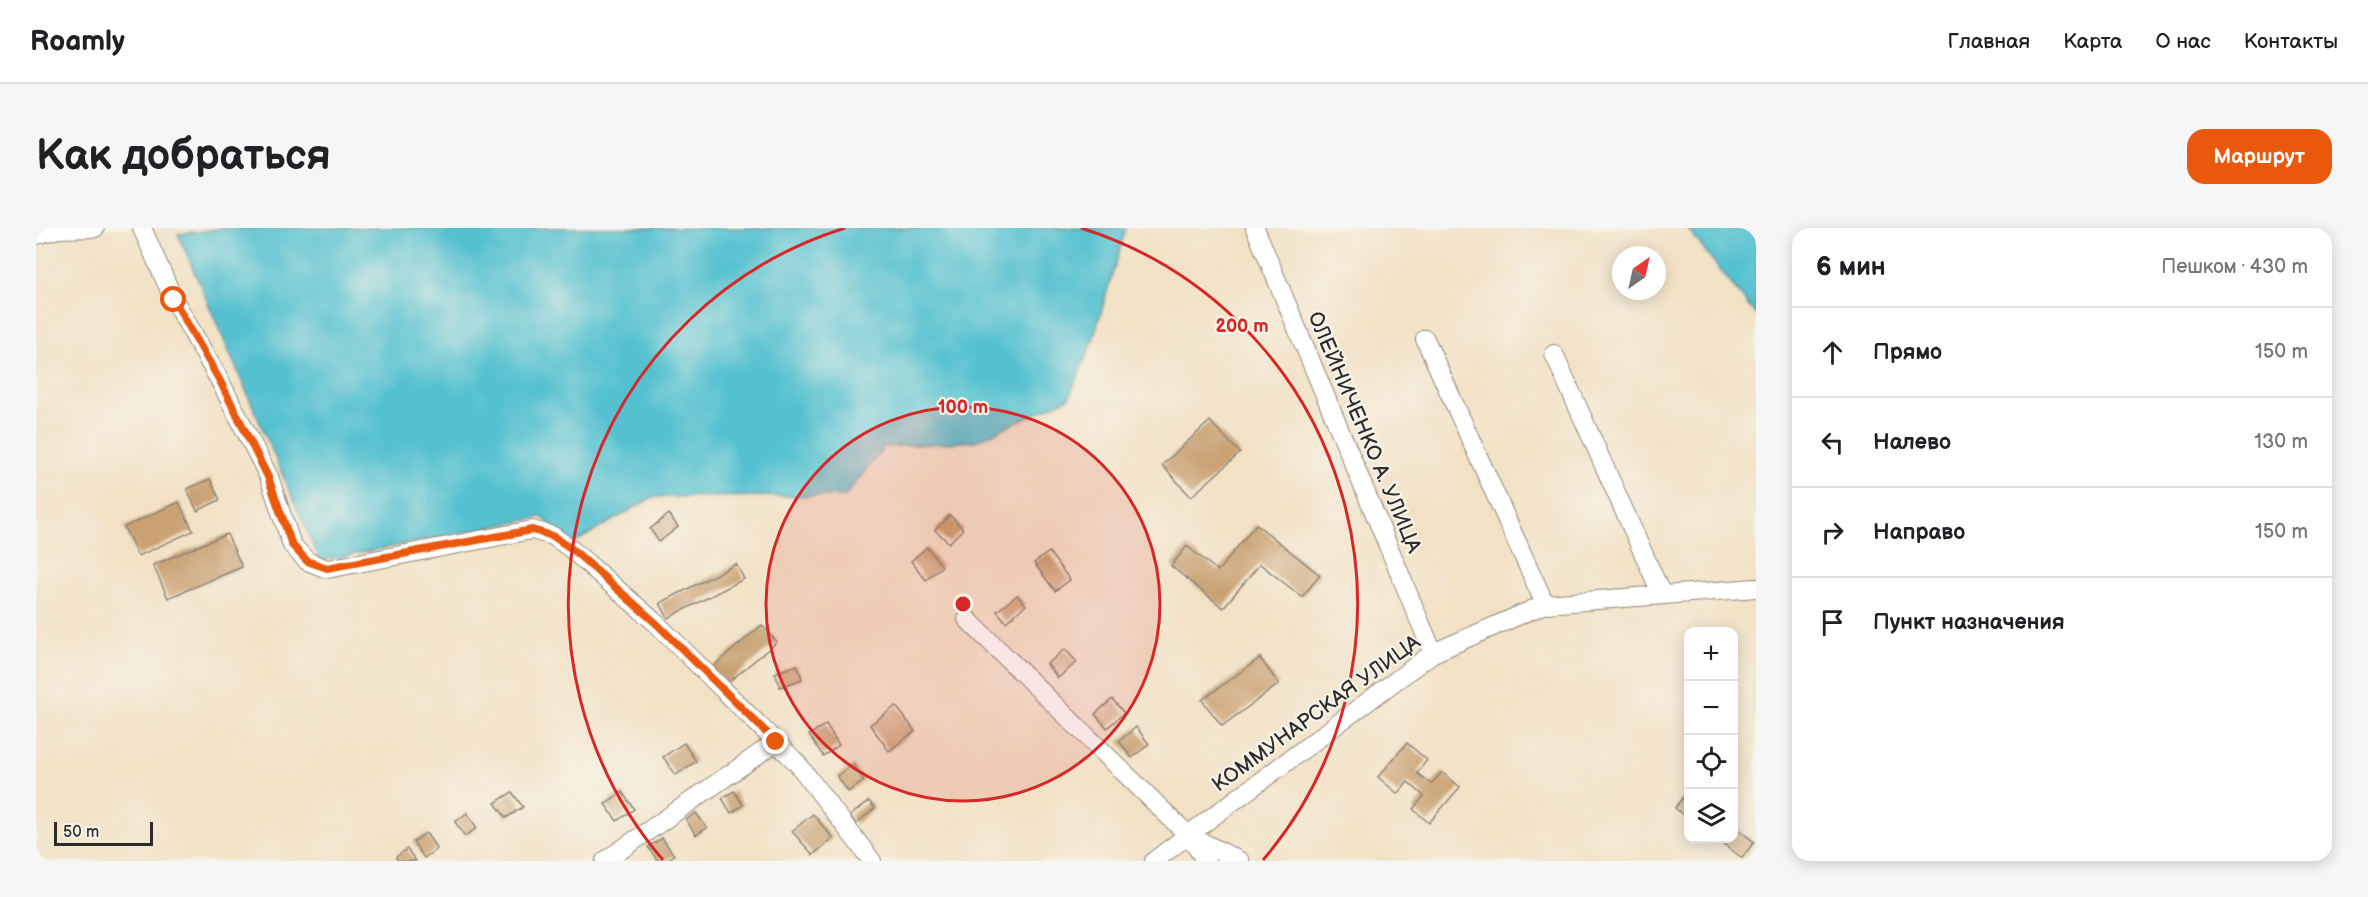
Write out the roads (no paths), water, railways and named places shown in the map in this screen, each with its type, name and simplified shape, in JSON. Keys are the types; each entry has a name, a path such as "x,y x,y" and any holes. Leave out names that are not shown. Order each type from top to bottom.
{"street":[{"path":"36,235 58,229 95,228"},
{"path":"142,228 174,300 220,381 268,477 292,545 307,561 327,568 532,530 553,536 572,549 657,624 797,763 872,861"},
{"name":"ОЛЕЙНИЧЕНКО А. УЛИЦА","path":"1255,228 1433,653"},
{"path":"1425,339 1545,604"},
{"path":"1554,354 1662,595"},
{"name":"КОММУНАРСКАЯ УЛИЦА","path":"1154,861 1433,653 1545,604 1756,588"},
{"path":"967,619 1188,835 1206,861"},
{"path":"605,861 776,742"},
{"path":"1188,835 1240,861"}],"water":[{"path":"223,228 1126,228 1092,343 1069,398 976,441 884,447 845,496 653,497 572,544 542,517 320,561 178,234"},
{"path":"1687,228 1756,228 1756,315"}]}
